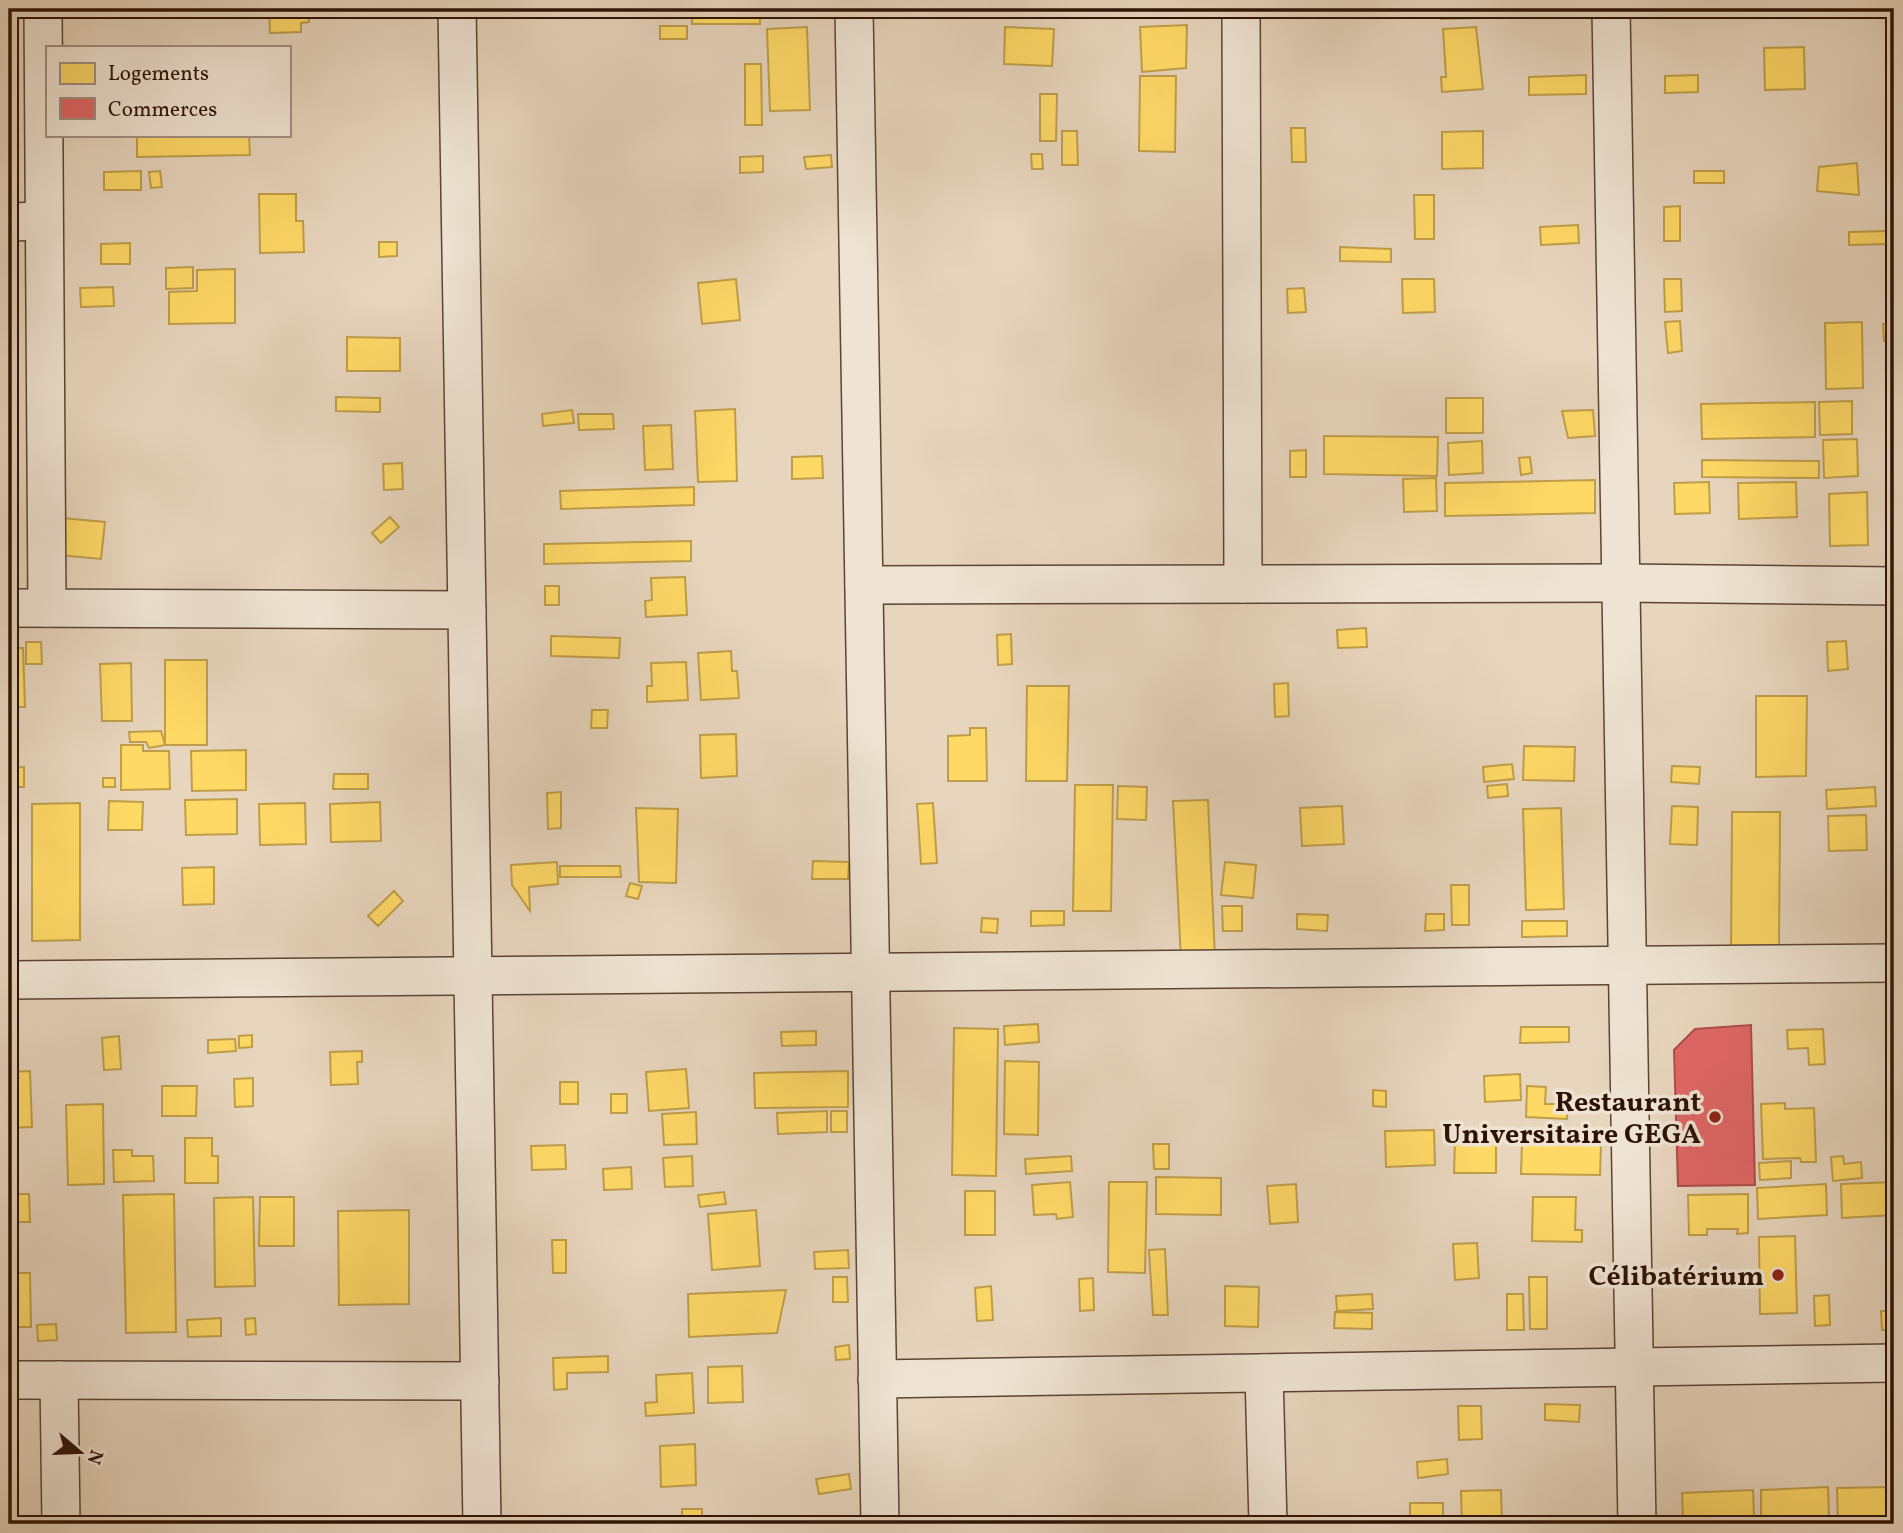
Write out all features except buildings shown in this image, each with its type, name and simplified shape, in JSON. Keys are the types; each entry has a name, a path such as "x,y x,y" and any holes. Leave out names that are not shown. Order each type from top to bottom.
{"street":[{"path":"43,9 27,222 47,608"},
{"path":"457,9 482,1524"},
{"path":"854,9 880,1524"},
{"path":"1241,9 1243,584"},
{"path":"1611,9 1637,1524"},
{"path":"863,585 1621,583 1894,586"},
{"path":"9,608 467,610"},
{"path":"9,980 1894,963"},
{"path":"877,1379 1894,1363"},
{"path":"1264,1373 1268,1524"},
{"path":"9,1380 480,1381"},
{"path":"59,1380 61,1524"}],"place":[{"name":"Restaurant Universitaire GEGA","path":"1715,1117"},
{"name":"Célibatérium","path":"1778,1275"}]}
